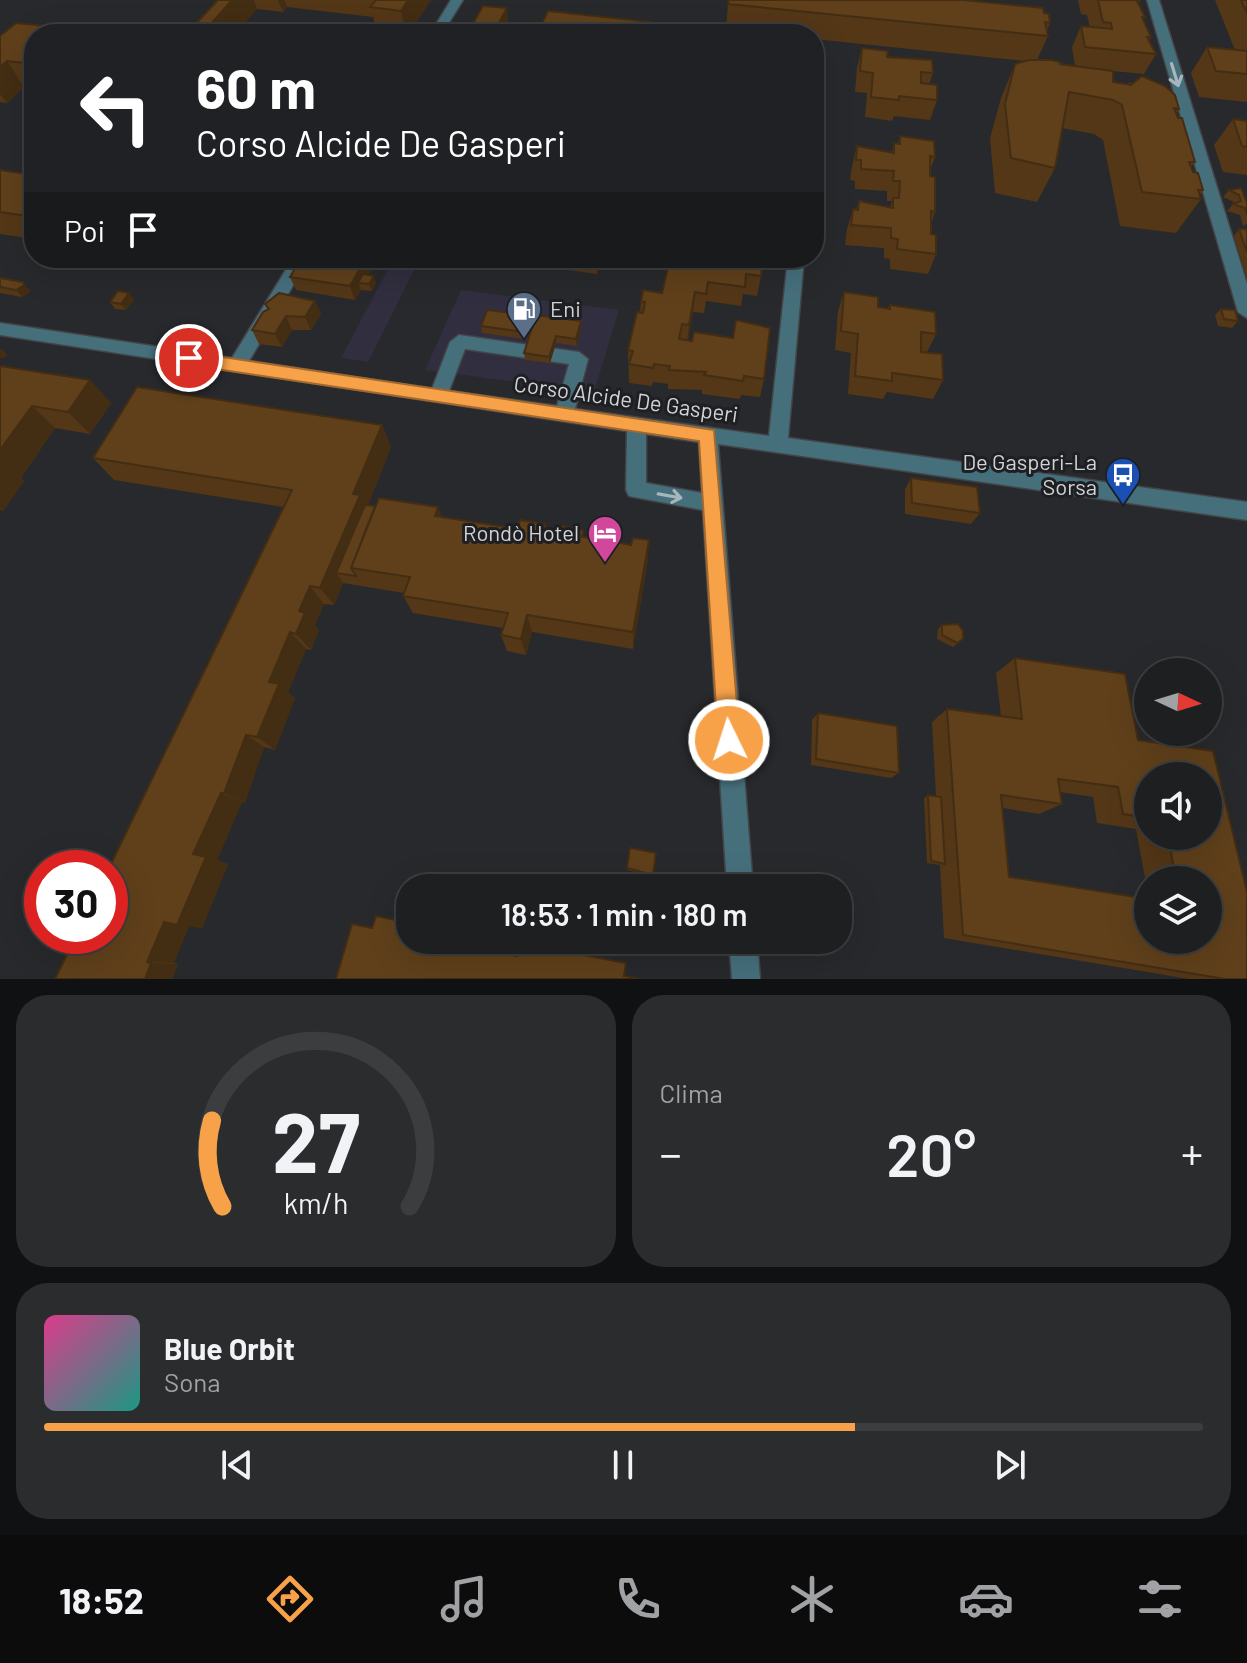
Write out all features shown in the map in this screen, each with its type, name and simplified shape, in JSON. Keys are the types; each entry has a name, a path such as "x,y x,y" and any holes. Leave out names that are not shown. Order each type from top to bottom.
{"street":[{"path":"442,24 457,0"},
{"path":"1153,0 1247,312"},
{"path":"237,366 295,268"},
{"path":"778,445 795,268"},
{"name":"Corso Alcide De Gasperi","path":"0,329 438,397 1247,511"},
{"path":"438,397 459,342 579,359 564,414"},
{"path":"637,425 636,490 713,503"},
{"path":"708,435 739,874"},
{"path":"744,954 746,979"}],"shaded area":[{"path":"389,268 415,268 368,362 341,358"},
{"name":"Eni","path":"461,290 619,310 594,392 425,370"}],"building":[{"path":"218,0 232,0 211,24 195,24"},
{"path":"376,0 408,0 401,11 370,7"},
{"path":"729,0 963,0 1043,8 1044,13 1049,14 1050,23 1045,22 1048,36 728,4"},
{"path":"1098,0 1140,0 1137,1 1151,37 1147,37 1156,54 1085,47 1081,26 1112,29 1111,23 1103,22"},
{"path":"483,6 507,8 498,24 473,24"},
{"path":"548,11 651,22 650,24 542,24"},
{"path":"16,23 26,24 24,63 7,61 0,67 0,36"},
{"path":"1207,47 1247,51 1247,74 1216,71"},
{"path":"862,48 888,51 887,57 932,60 933,73 921,72 921,83 937,85 937,100 871,97 873,73 860,71"},
{"path":"1029,60 1051,60 1113,71 1113,82 1131,85 1142,76 1165,86 1175,95 1179,109 1174,108 1178,118 1182,118 1195,162 1189,162 1193,172 1198,173 1203,190 1198,190 1201,199 1142,192 1122,105 1113,100 1069,92 1055,168 1011,158 1005,104 1015,64"},
{"path":"1233,119 1247,121 1247,147 1242,146"},
{"path":"900,136 934,141 935,157 930,156 930,176 935,177 935,212 931,211 931,234 936,235 936,254 897,249 898,239 891,238 891,228 851,225 853,209 858,210 859,201 893,208 893,198 899,198 900,181 893,181 894,171 861,169 861,160 856,160 857,146 894,153 894,143 900,144"},
{"path":"0,170 24,174 24,216 0,212"},
{"path":"1241,188 1247,203 1247,214 1245,208 1233,204 1241,201 1239,195 1229,190"},
{"path":"1239,229 1247,229 1247,252"},
{"path":"295,268 360,268 350,286 290,277"},
{"path":"668,268 762,268 761,276 746,274 745,287 708,282 706,294 695,292 689,325 682,324 679,339 692,341 694,332 733,338 736,320 770,328 764,379 744,376 743,381 704,375 706,372 669,370 670,366 654,364 653,368 629,364 633,351 628,350 637,312 643,313 643,290 662,293"},
{"path":"363,274 374,276 369,284 358,283"},
{"path":"0,278 23,282 24,285 16,290 0,287"},
{"path":"118,291 129,293 121,304 110,302"},
{"path":"844,292 878,297 878,307 890,309 890,305 935,312 936,334 921,332 921,352 942,354 943,380 892,373 892,381 855,376 858,334 841,331"},
{"path":"279,293 315,301 305,317 286,316 275,334 252,330 263,312 269,309 265,304"},
{"path":"1221,309 1235,310 1238,321 1224,319"},
{"path":"487,310 530,315 524,332 481,326"},
{"path":"536,315 581,321 576,339 556,336 549,357 524,353"},
{"path":"0,366 90,380 68,412 32,406 0,450"},
{"path":"137,387 382,425 353,494 360,495 320,588 310,586 299,611 305,613 296,634 290,632 269,682 279,684 257,737 246,735 224,793 221,793 193,854 206,857 177,925 164,922 147,962 151,963 145,979 55,979 67,954 128,954 128,850 118,850 292,490 93,458"},
{"path":"911,478 977,487 980,513 912,503"},
{"path":"379,498 438,507 435,516 518,529 520,520 545,524 543,531 559,533 561,526 583,530 582,537 597,539 599,532 617,535 615,542 631,545 633,538 649,540 633,632 527,615 521,639 501,635 508,613 403,596 410,577 351,568"},
{"path":"365,505 375,506 351,568 356,576 336,573"},
{"path":"958,624 963,631 963,639 957,643 942,635 942,625"},
{"path":"1015,658 1125,674 1134,720 1134,746 1179,746 1213,751 1216,762 1134,762 1134,816 1123,814 1118,787 1058,779 1062,804 1001,795 1009,877 1134,897 1134,954 1222,954 1222,866 1173,866 1171,850 1222,850 1222,788 1247,892 1247,979 1225,979 963,935 947,709 1022,719"},
{"path":"818,713 897,726 899,773 816,759"},
{"path":"928,795 941,797 945,864 931,861"},
{"path":"630,848 656,853 653,874 627,868"},
{"path":"376,916 396,920 396,954 578,954 626,963 624,976 641,979 336,979 352,924 372,928"}],"place":[{"name":"Eni","path":"524,340"},
{"name":"De Gasperi-La Sorsa","path":"1123,506"},
{"name":"Rondò Hotel","path":"605,564"}],"route":[{"path":"189,358 708,435 729,740"}]}
